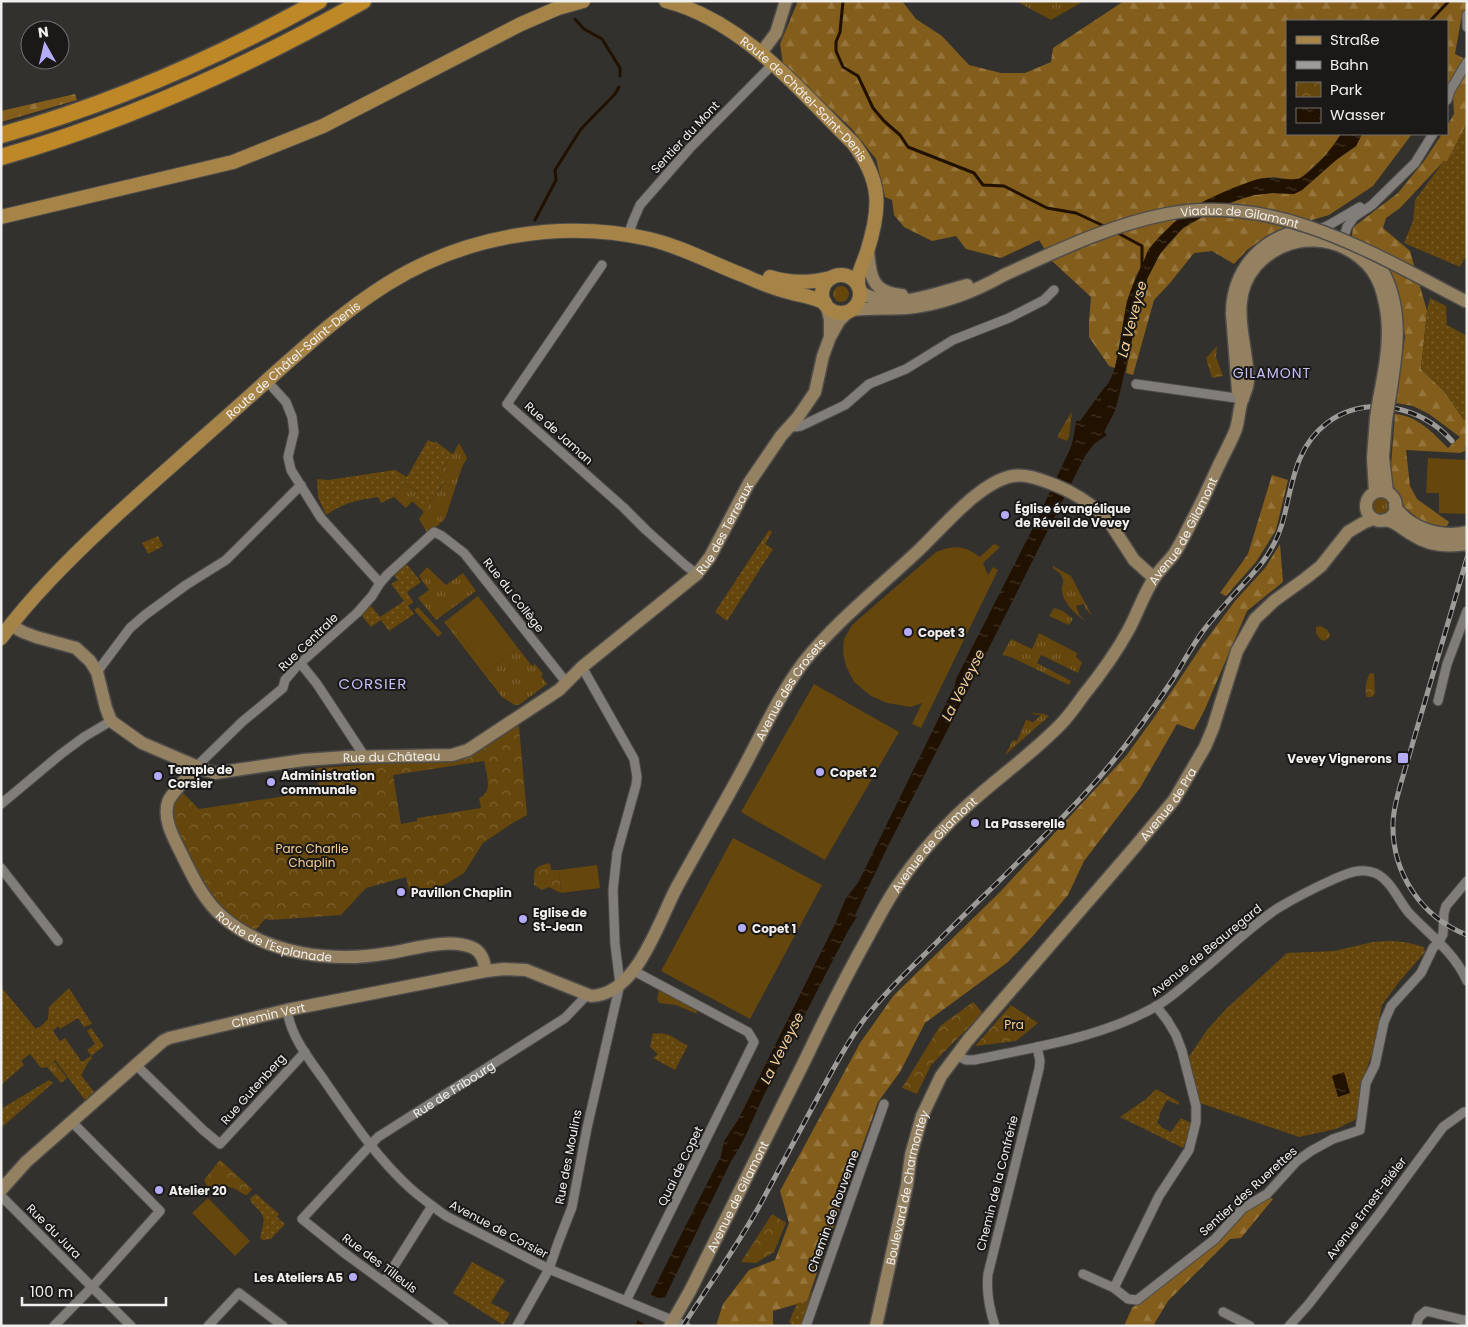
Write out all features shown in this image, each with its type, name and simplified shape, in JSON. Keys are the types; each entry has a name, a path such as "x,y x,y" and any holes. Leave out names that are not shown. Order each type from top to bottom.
{"highway":[{"path":"1,135 75,112 154,82 223,51 319,1"},
{"path":"1,158 78,133 168,98 265,53 363,1"}],"main road":[{"name":"Route de Châtel-Saint-Denis","path":"666,1 683,6 715,21 761,53 853,143 862,155 870,169 875,184 877,201 876,216 869,246 860,271 859,288"},
{"path":"1,217 233,162 323,126 521,24 558,8 578,2"},
{"name":"Route de Châtel-Saint-Denis","path":"1,638 20,612 75,554 328,326 368,296 408,272 450,253 497,239 527,234 568,231 593,232 694,245 732,264 781,281 805,283 834,277 852,264 869,246"},
{"name":"Route de Châtel-Saint-Denis","path":"659,242 784,291 815,298 826,304"},
{"path":"843,275 848,276 859,288 859,300 850,311 842,313 836,312 826,304 822,296 825,284 834,277 843,275"}],"street":[{"path":"761,53 776,33 786,1"},
{"path":"1467,15 1467,27"},
{"path":"1448,97 1467,62"},
{"name":"Sentier du Mont","path":"628,236 640,205 690,148 773,64"},
{"path":"1344,237 1350,221 1372,206 1415,163 1431,135"},
{"path":"1318,230 1380,197"},
{"name":"Viaduc de Gilamont","path":"859,288 872,298 887,301 935,297 986,285 1004,275 1077,243 1127,224 1168,214 1194,211 1235,211 1262,214 1313,227 1365,250 1467,302"},
{"name":"Avenue de Gilamont","path":"1242,399 1238,391 1232,302 1242,271 1250,260 1266,245 1297,232 1318,230 1344,237 1358,244 1371,254 1392,291 1397,324 1397,341 1373,458 1381,492"},
{"name":"Avenue de Gilamont","path":"669,1321 690,1291 846,976 898,885 920,856 951,821 1062,724 1117,649 1154,578 1175,552 1197,511 1237,425 1242,399 1247,393 1247,367 1241,333 1240,312 1243,293 1249,276 1257,265 1287,244 1307,240 1330,242 1347,248 1371,269 1377,279 1386,307 1388,341 1384,400"},
{"path":"869,246 870,274 876,285 890,294 935,297"},
{"name":"Rue de Jaman","path":"602,265 507,404 697,574"},
{"path":"791,426 798,426 845,406 869,384 906,369 954,340 1009,318 1044,300 1054,290"},
{"name":"Viaduc de Gilamont","path":"850,311 908,308 935,297"},
{"name":"Rue des Terreaux","path":"826,304 830,320 830,337"},
{"name":"Rue des Terreaux","path":"566,682 697,574 710,557 749,483 781,436 798,417 815,392 823,356 830,337 839,321 850,311"},
{"path":"267,381 286,402 292,417 294,432 288,457 291,470 321,518 380,583"},
{"path":"1136,384 1242,399"},
{"name":"Avenue des Crosets","path":"620,984 634,971 643,956 677,887 779,700 804,662 839,623 912,557 975,496 995,483 1013,476 1032,477 1066,490 1080,498 1108,520 1134,560 1154,578"},
{"path":"97,672 130,628 144,615 178,590 226,560 302,485"},
{"path":"1379,519 1392,516 1395,506 1393,498 1381,492 1368,498 1367,512 1379,519 1392,522 1413,536 1429,543 1449,546 1467,544"},
{"name":"Avenue de Pra","path":"956,1055 1174,800 1205,747 1213,728 1237,651 1254,620 1274,601 1321,566 1344,536 1349,526 1366,506"},
{"path":"1395,506 1404,516 1433,532 1448,534 1467,532"},
{"name":"Avenue de Pra","path":"1344,536 1358,525 1379,519"},
{"name":"Rue Centrale","path":"196,767 242,722 283,688 285,680 300,664 357,612 372,596 388,574 434,532"},
{"name":"Rue du Collège","path":"434,532 464,552 566,682"},
{"path":"1438,701 1447,664 1467,611"},
{"path":"1,804 84,737 112,722 106,708 97,672 90,661 76,648 36,637 10,625"},
{"path":"300,664 317,684 365,757"},
{"path":"582,667 629,749 636,767 636,785 619,844 613,890 615,944 620,984 596,996 587,995"},
{"name":"Rue du Château","path":"112,722 142,743 214,773 304,760 444,756 468,750 559,690 566,682"},
{"name":"Route de l'Esplanade","path":"196,767 168,801 167,818 172,834 207,901 226,920 255,939 285,949 333,956 374,955 425,945 465,945 479,951 486,971"},
{"path":"1,868 58,940"},
{"name":"Avenue de Beauregard","path":"956,1055 966,1060 974,1060 1098,1031 1138,1016 1178,991 1250,930 1278,909 1320,885 1351,872 1365,870 1380,875 1389,884 1408,911 1462,968 1467,982"},
{"path":"1439,942 1443,934 1446,906 1467,881"},
{"name":"Sentier des Ruerettes","path":"1114,1288 1128,1299 1137,1300 1215,1239 1244,1208 1267,1194 1297,1161 1333,1139 1360,1130 1366,1083 1374,1065 1384,1022 1391,1006 1421,973 1433,948 1439,942"},
{"name":"Chemin Vert","path":"1,1190 26,1162 163,1041 169,1038 287,1010 504,969 526,970 587,995"},
{"name":"Quai de Copet","path":"626,1301 754,1042 748,1032 634,971"},
{"name":"Rue des Moulins","path":"517,1326 550,1269 572,1207 589,1118 620,984"},
{"name":"Rue de Fribourg","path":"302,1219 378,1137 565,1018 587,995"},
{"path":"1083,1274 1114,1288 1159,1196 1189,1150 1196,1122 1196,1106 1176,1035 1156,1006"},
{"name":"Avenue de Corsier","path":"287,1010 290,1025 305,1052 377,1153 410,1188 432,1206 446,1216 550,1269 636,1304 669,1321 686,1326"},
{"name":"Chemin de la Confrérie","path":"995,1326 987,1288 988,1274 1039,1069 1038,1046"},
{"name":"Rue Gutenberg","path":"136,1065 220,1144 305,1052"},
{"name":"Boulevard de Charmontey","path":"879,1324 911,1155 922,1116 941,1076 956,1055"},
{"name":"Chemin de Rouvenne","path":"806,1326 884,1104"},
{"name":"Avenue Ernest-Biéler","path":"1289,1326 1308,1305 1379,1214 1443,1126 1464,1112 1467,1112"},
{"path":"54,1326 92,1287 160,1211 72,1122"},
{"name":"Rue du Jura","path":"1,1196 131,1326"},
{"path":"384,1282 432,1206"},
{"name":"Rue des Tilleuls","path":"302,1219 343,1252 444,1326"},
{"path":"208,1326 239,1293 283,1326"},
{"path":"1416,1326 1419,1316 1426,1311 1467,1321"},
{"path":"1224,1312 1250,1326"}],"green space":[{"path":"798,1 902,1 916,19 942,36 969,65 1001,73 1025,73 1051,62 1053,48 1124,1 1467,1 1467,10 1461,20 1455,54 1467,60 1467,123 1447,162 1444,161 1400,208 1386,218 1383,228 1410,251 1427,311 1421,369 1444,391 1464,420 1467,420 1467,446 1465,446 1465,451 1460,453 1406,450 1410,486 1417,499 1449,522 1447,526 1428,526 1404,507 1390,479 1395,414 1403,415 1418,422 1431,431 1448,448 1460,437 1429,414 1413,406 1396,403 1405,337 1398,289 1393,277 1381,263 1354,241 1352,235 1353,228 1356,225 1398,193 1424,161 1441,135 1448,135 1448,124 1454,114 1453,96 1448,97 1448,20 1286,20 1286,135 1340,135 1326,155 1301,178 1294,180 1273,177 1258,179 1236,187 1191,208 1160,236 1148,251 1127,301 1115,368 1109,366 1089,337 1091,297 1052,261 1039,240 1001,258 966,249 956,236 932,241 904,227 894,215 892,200 885,197 876,159 851,128 783,64 780,44"},
{"path":"1016,1 1084,1 1051,20"},
{"path":"75,94 77,100 1,122 1,111"},
{"path":"1467,123 1467,260 1464,259 1460,267 1404,243 1413,221 1415,200 1444,161 1447,162"},
{"path":"1362,135 1411,135 1373,186 1329,215 1268,235 1247,250 1234,264 1212,251 1194,253 1154,300 1133,375 1126,373 1134,330 1146,291 1147,279 1160,254 1183,228 1209,212 1243,198 1272,193 1294,194 1302,190 1336,160 1356,146"},
{"path":"841,286 847,288 849,294 847,300 841,302 835,300 833,294 835,288"},
{"path":"1430,298 1446,306 1447,325 1467,336 1467,420 1464,420 1444,391 1421,369"},
{"path":"1217,346 1216,357 1223,376 1212,378 1206,358"},
{"path":"1072,411 1069,437 1067,441 1057,437"},
{"path":"428,440 434,443 435,441 451,453 439,479 444,482 424,512 412,501 419,492 404,483 394,497 381,503 378,497 356,501 339,507 326,515 318,497 317,479 328,480 395,470 407,477"},
{"path":"459,443 467,458 462,467 446,516 428,534 419,519 444,483 439,479 451,453 453,454"},
{"path":"1428,458 1467,460 1467,514 1439,513 1439,493 1426,493"},
{"path":"1272,475 1288,480 1276,530 1256,562 1226,596 1220,593 1248,554"},
{"path":"404,483 420,493 406,508 394,497"},
{"path":"1381,498 1387,500 1389,506 1387,512 1381,514 1375,512 1373,506 1375,500"},
{"path":"769,530 772,532 765,544 773,549 727,621 715,612"},
{"path":"158,536 163,546 148,554 142,543"},
{"name":"Copet 3","path":"994,544 1000,547 983,563 988,575 993,567 998,570 921,728 912,724 922,703 911,707 887,703 871,696 854,682 846,666 843,653 844,639 852,625 936,552 959,547 969,550 980,557"},
{"path":"1280,544 1283,582 1247,611 1205,709 1194,730 1177,724 1140,788 1084,861 1068,895 1032,937 1008,962 925,1023 900,1072 878,1102 807,1301 773,1311 773,1326 716,1326 723,1304 749,1270 775,1260 789,1223 780,1191 860,1043 894,995 999,893 1126,756 1203,644 1235,601 1265,568"},
{"path":"405,562 421,582 407,592 413,602 408,606 414,614 389,631 381,620 371,627 361,615 371,606 380,617 404,601 391,584 398,580 392,573"},
{"path":"1053,566 1071,576 1092,616 1084,604 1076,606 1080,616 1086,621 1074,612 1067,604 1063,595 1063,578"},
{"path":"427,567 446,585 463,573 476,591 436,620 418,598 429,590 419,576"},
{"path":"478,596 518,648 487,671 447,620"},
{"path":"418,607 442,633 438,637 414,610"},
{"path":"1054,608 1063,611 1073,619 1069,625 1049,616"},
{"path":"447,620 487,671 518,648 532,666 535,664 543,674 541,676 547,684 519,705 515,705 502,697 444,622"},
{"path":"1320,626 1327,630 1330,635 1324,641 1316,633 1316,627"},
{"path":"1039,633 1077,653 1076,657 1082,662 1078,673 1041,655 1037,663 1071,681 1069,685 1011,657 1002,655 1011,639 1032,649"},
{"path":"1370,673 1374,674 1375,694 1372,697 1367,697 1366,685"},
{"name":"Copet 2","path":"814,684 899,732 825,860 741,812"},
{"path":"1033,713 1049,716 1005,755 1013,740 1017,741 1026,720 1032,723 1041,715"},
{"name":"Parc Charlie Chaplin","path":"518,716 527,815 483,843 464,873 446,884 411,898 406,877 366,888 341,915 265,919 255,931 229,914 213,900 178,835 174,821 173,808 181,791 199,809 319,791 317,768 392,763 452,762 471,755 497,740","holes":["484,761 488,787 484,795 479,798 481,808 417,818 417,821 401,824 393,775"]},
{"name":"Copet 1","path":"733,838 822,885 750,1019 661,971"},
{"path":"550,863 551,870 559,870 561,893 549,887 542,890 534,885 534,875 537,868"},
{"path":"597,865 600,888 561,893 559,870"},
{"path":"1373,942 1405,942 1424,947 1425,952 1382,1005 1373,1051 1364,1077 1357,1119 1336,1129 1299,1137 1200,1103 1188,1058 1207,1030 1227,1008 1287,953 1334,951"},
{"path":"1,987 36,1029 48,1019 49,1007 69,988 92,1024 84,1027 78,1018 60,1029 58,1026 53,1031 60,1041 65,1038 82,1062 91,1056 92,1059 81,1075 94,1092 85,1100 55,1060 47,1067 41,1068 30,1054 21,1061 24,1065 1,1085"},
{"path":"659,990 696,1009 697,1014 676,1005 659,1003 657,999"},
{"name":"Pra","path":"973,1002 983,1013 931,1065 917,1094 902,1088 940,1026"},
{"name":"Pra","path":"1011,1005 1038,1023 1016,1041 975,1046"},
{"path":"91,1028 104,1046 91,1056 87,1050 95,1044 87,1031"},
{"path":"653,1033 668,1035 688,1045 675,1070 653,1058 658,1054 650,1047"},
{"path":"54,1061 67,1078 61,1083 47,1067"},
{"path":"49,1080 53,1083 1,1128 1,1109"},
{"path":"1156,1089 1179,1102 1179,1105 1167,1100 1157,1123 1161,1127 1171,1132 1181,1118 1191,1123 1183,1148 1120,1117 1146,1099"},
{"path":"220,1160 252,1189 247,1195 229,1187 207,1187 204,1180"},
{"path":"256,1194 279,1214 277,1217 285,1224 271,1239 263,1240 260,1238 264,1222 263,1218 250,1199"},
{"path":"1268,1196 1273,1199 1241,1238 1230,1239 1168,1301 1153,1326 1124,1326 1132,1308 1177,1275 1244,1211"},
{"path":"208,1198 250,1241 235,1256 192,1213"},
{"path":"772,1214 786,1223 774,1252 756,1263 741,1262"},
{"path":"472,1262 505,1280 491,1303 510,1313 503,1325 453,1293"},
{"path":"811,1292 816,1293 803,1326 790,1326 791,1323 789,1322 797,1303 807,1301"}],"water":[{"name":"La Veveyse","path":"1340,135 1362,135 1356,146 1336,160 1302,190 1294,194 1272,193 1254,195 1225,204 1183,228 1160,254 1147,279 1146,291 1134,330 1115,411 1104,432 1107,435 1094,444 1085,456 890,842 855,915 857,917 849,929 765,1093 651,1326 635,1326 721,1156 724,1141 738,1120 836,922 846,898 858,883 955,685 956,679 1033,528 1071,447 1076,421 1080,421 1109,382 1117,361 1127,302 1149,249 1163,233 1193,207 1212,197 1259,179 1300,178 1328,152"},
{"path":"1344,1072 1350,1093 1338,1097 1332,1076"}],"pier":[{"path":"649,1294 659,1298 668,1297 653,1326 647,1326 636,1319"}],"waterway":[{"path":"843,1 840,32 836,42 836,51 843,67 858,76 873,108 900,135 908,147 974,173 983,185 1004,186 1047,208 1076,213 1106,227"},
{"path":"1431,20 1449,1"},
{"path":"575,19 584,29 602,39 620,68 620,76"},
{"path":"535,220 556,180 555,170 581,129 615,94 619,87"},
{"path":"1116,232 1142,246 1142,268"}],"railway":[{"path":"683,1326 752,1219 834,1068 863,1021 898,980 1093,785 1129,741 1173,679 1203,631 1265,558 1273,546 1281,526 1298,464 1309,442 1317,432 1342,414 1359,409 1392,408 1409,412 1425,419 1452,441"},
{"path":"1467,558 1398,793 1393,824 1394,842 1398,859 1412,891 1436,917 1467,935"}],"place":[{"name":"Église évangélique de Réveil de Vevey","path":"1005,515"},
{"name":"Copet 3","path":"908,632"},
{"name":"Vevey Vignerons","path":"1403,758"},
{"name":"Copet 2","path":"820,772"},
{"name":"Temple de Corsier","path":"158,776"},
{"name":"Administration communale","path":"271,782"},
{"name":"La Passerelle","path":"975,823"},
{"name":"Pavillon Chaplin","path":"401,892"},
{"name":"Eglise de St-Jean","path":"523,919"},
{"name":"Copet 1","path":"742,928"},
{"name":"Atelier 20","path":"159,1190"},
{"name":"Les Ateliers A5","path":"353,1277"}],"district":[{"name":"GILAMONT","path":"1272,373"},
{"name":"CORSIER","path":"373,683"}]}
